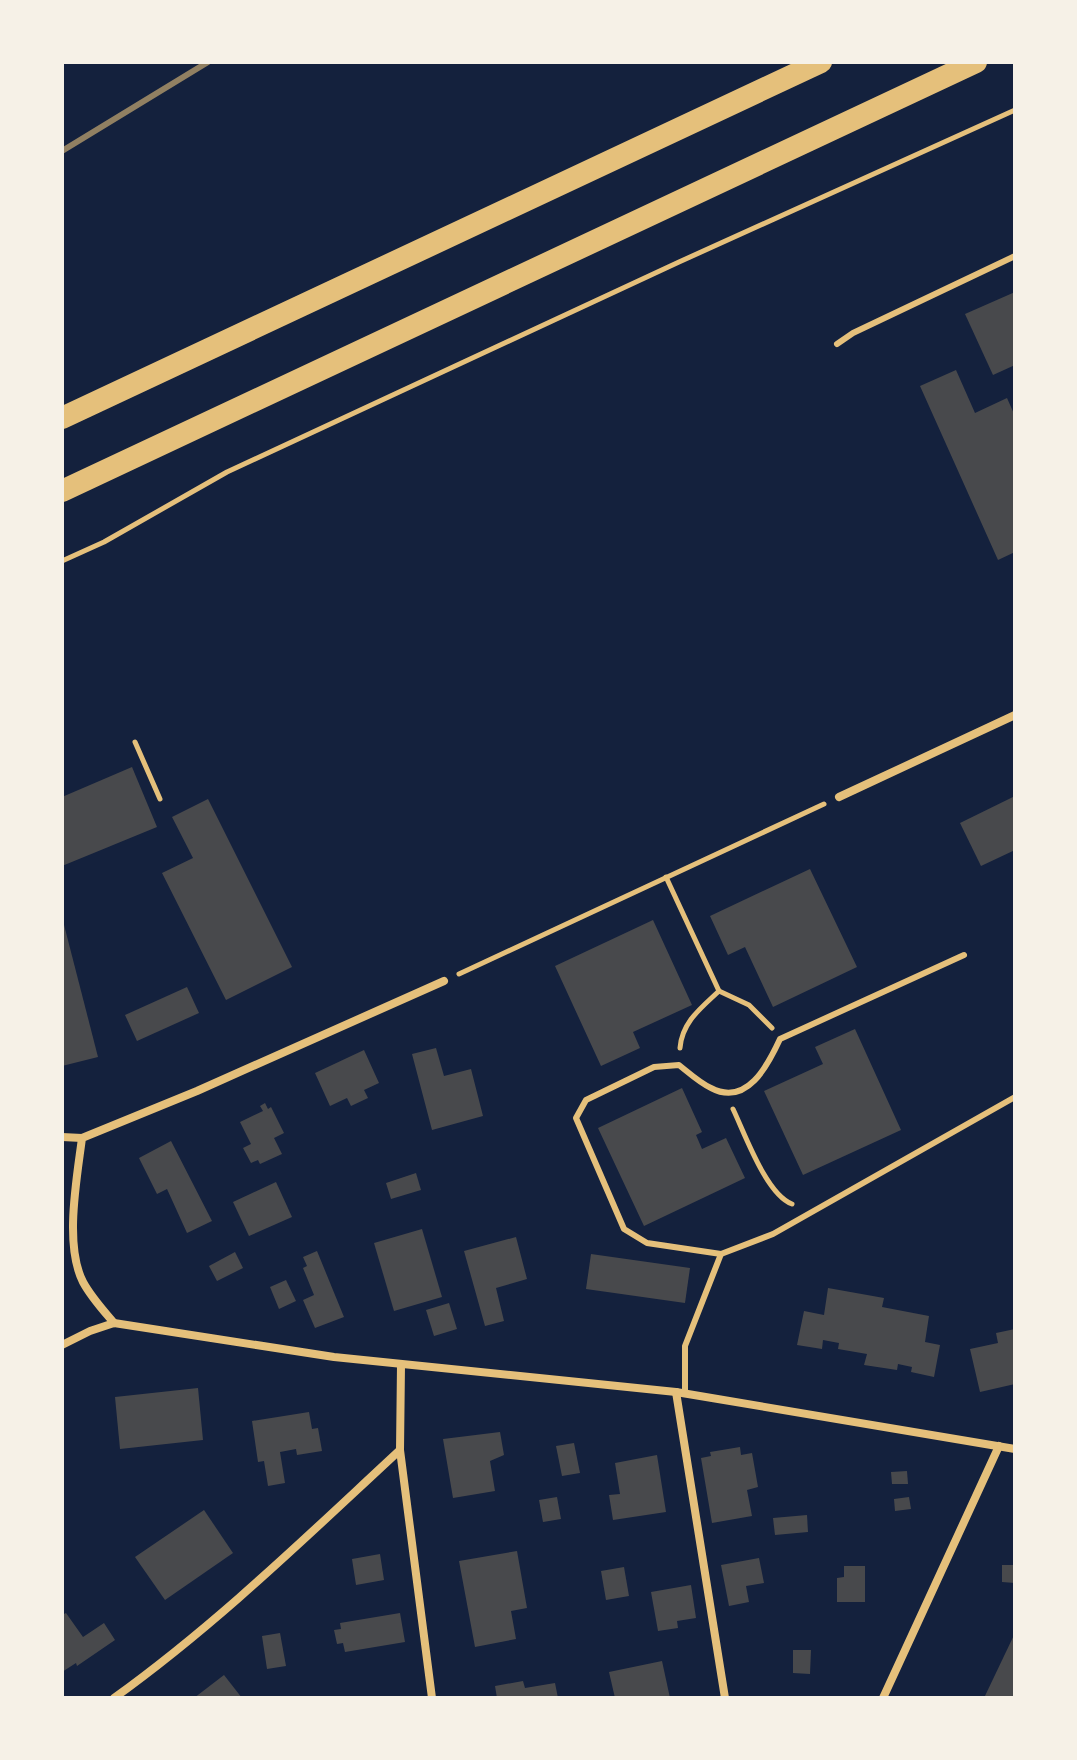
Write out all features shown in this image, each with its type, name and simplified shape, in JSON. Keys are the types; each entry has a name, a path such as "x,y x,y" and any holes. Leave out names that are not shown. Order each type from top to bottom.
{"highway":[{"path":"62,491 976,62"},
{"path":"62,418 815,64"}],"street":[{"path":"839,797 1015,715"},
{"path":"62,1137 82,1138 197,1091 444,981"},
{"path":"82,1138 76,1186 76,1255 83,1281 114,1323"},
{"path":"62,1345 114,1323 334,1357 681,1393 1015,1449"},
{"path":"401,1365 400,1450 432,1698"},
{"path":"681,1393 725,1698"},
{"path":"883,1698 999,1446"},
{"path":"114,1698 169,1659 247,1592 400,1450"}],"lane":[{"path":"837,344 853,333 1015,256"},
{"path":"964,955 780,1039 766,1069 746,1088 733,1093 712,1089 679,1065 654,1067 586,1100 576,1118 624,1229 647,1243 721,1254 773,1234 1015,1097"},
{"path":"681,1393 685,1346 721,1254"}],"path":[{"path":"62,561 104,542 227,472 1015,110"},
{"path":"135,742 160,799"},
{"path":"444,981 839,797"},
{"path":"666,877 719,991 749,1005 766,1020 780,1039"},
{"path":"679,1065 681,1037 692,1016 719,991"},
{"path":"726,1092 759,1165 783,1201 812,1211"}],"building":[{"path":"1015,292 1015,365 993,375 965,314"},
{"path":"956,370 975,413 1007,398 1015,416 1015,552 998,560 920,386"},
{"path":"132,767 157,827 62,866 62,797"},
{"path":"1015,796 1015,850 981,866 960,823"},
{"path":"208,799 292,967 226,1000 162,873 193,858 172,817"},
{"path":"810,869 857,967 773,1007 745,947 728,955 710,916"},
{"path":"62,917 98,1057 62,1066"},
{"path":"653,920 692,1005 633,1032 640,1048 601,1066 555,966"},
{"path":"187,987 199,1013 137,1041 125,1015"},
{"path":"855,1029 901,1130 803,1175 764,1091 823,1064 815,1047"},
{"path":"436,1048 444,1076 471,1069 483,1116 432,1130 412,1054"},
{"path":"364,1050 379,1083 364,1090 368,1098 351,1106 347,1098 330,1106 315,1073"},
{"path":"682,1088 702,1132 696,1135 702,1149 726,1138 745,1178 644,1226 598,1128"},
{"path":"265,1103 268,1109 271,1107 284,1133 274,1138 282,1154 260,1164 258,1160 251,1163 243,1148 251,1144 240,1122 263,1111 260,1106"},
{"path":"171,1141 212,1221 187,1233 167,1189 157,1194 139,1158"},
{"path":"416,1173 421,1190 391,1199 386,1183"},
{"path":"276,1182 292,1217 249,1236 233,1202"},
{"path":"422,1229 442,1297 394,1311 374,1243"},
{"path":"516,1237 527,1279 496,1288 504,1321 485,1326 464,1251"},
{"path":"317,1251 344,1317 315,1328 303,1300 314,1295 303,1268 307,1266 303,1257"},
{"path":"235,1252 243,1268 217,1281 209,1266"},
{"path":"591,1254 690,1268 685,1303 586,1289"},
{"path":"286,1280 296,1301 279,1309 270,1287"},
{"path":"828,1288 884,1298 882,1307 929,1316 925,1342 940,1345 934,1377 911,1372 912,1367 898,1364 897,1370 864,1365 867,1354 838,1349 839,1343 823,1340 822,1349 797,1345 804,1311 824,1315"},
{"path":"449,1303 457,1329 434,1336 426,1310"},
{"path":"1015,1329 1015,1384 980,1392 970,1349 998,1343 996,1333"},
{"path":"198,1388 203,1440 120,1449 115,1397"},
{"path":"309,1412 312,1429 318,1428 322,1451 297,1455 296,1449 280,1452 285,1483 268,1486 264,1461 258,1462 252,1421"},
{"path":"500,1432 504,1455 490,1461 495,1491 453,1498 443,1439"},
{"path":"574,1443 580,1473 562,1476 556,1446"},
{"path":"740,1447 741,1455 752,1453 758,1487 747,1490 752,1516 712,1523 701,1458 711,1456 710,1452"},
{"path":"657,1455 666,1512 613,1520 609,1495 620,1494 615,1463"},
{"path":"907,1471 908,1484 892,1484 891,1472"},
{"path":"557,1497 561,1519 543,1522 539,1500"},
{"path":"909,1497 911,1509 895,1511 894,1499"},
{"path":"204,1510 233,1553 165,1600 135,1557"},
{"path":"807,1515 808,1532 775,1535 773,1518"},
{"path":"517,1551 527,1608 511,1611 516,1639 475,1647 459,1561"},
{"path":"380,1554 384,1580 356,1585 352,1559"},
{"path":"759,1558 764,1583 746,1586 749,1602 729,1606 721,1565"},
{"path":"1002,1565 1015,1565 1015,1583 1002,1582"},
{"path":"844,1566 865,1566 865,1602 837,1602 837,1578 844,1577"},
{"path":"624,1567 629,1596 606,1600 601,1571"},
{"path":"691,1585 696,1618 677,1621 678,1628 658,1631 651,1592"},
{"path":"66,1613 83,1637 104,1623 115,1640 77,1666 76,1663 62,1672 62,1615"},
{"path":"400,1613 405,1642 345,1652 343,1643 337,1644 334,1630 341,1629 340,1623"},
{"path":"280,1633 286,1666 267,1669 262,1636"},
{"path":"1015,1633 1015,1698 984,1698"},
{"path":"793,1650 811,1650 810,1674 793,1673"},
{"path":"662,1661 670,1698 615,1698 609,1672"},
{"path":"224,1675 242,1698 194,1698"},
{"path":"523,1681 525,1688 555,1683 558,1698 497,1698 495,1686"}],"railway":[{"path":"62,151 208,62"}]}
